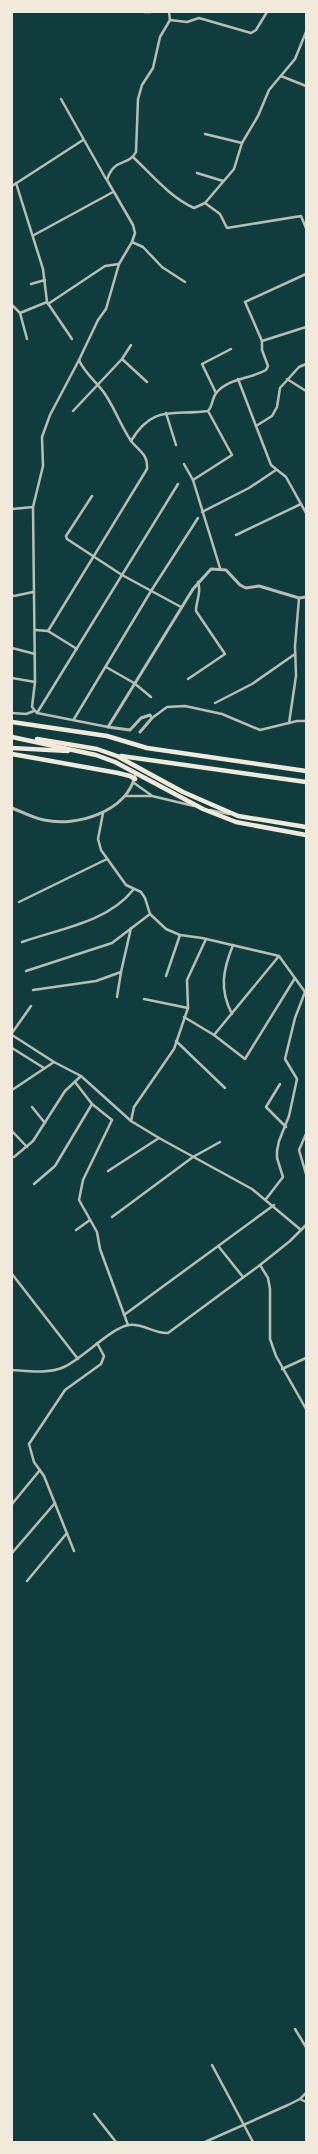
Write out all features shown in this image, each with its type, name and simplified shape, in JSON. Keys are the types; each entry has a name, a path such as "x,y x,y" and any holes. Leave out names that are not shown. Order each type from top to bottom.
{"highway":[{"path":"12,722 107,736 147,748 306,771"},
{"path":"12,736 97,749 117,756 189,794 238,816 306,827"},
{"path":"12,736 96,755 115,762 203,809 236,822 306,835"},
{"path":"12,748 98,753 306,782"},
{"path":"12,754 122,774 135,780"}],"street":[{"path":"144,12 150,12"},
{"path":"106,180 110,171 115,165 133,157 136,152 138,99 142,85 153,68 160,36 170,20 169,12"},
{"path":"170,20 187,22 199,18 251,33 256,30 267,12"},
{"path":"133,157 172,194 186,204 194,208 205,203 234,169 242,143 258,116 269,90 294,59 306,32"},
{"path":"281,76 306,86"},
{"path":"36,712 32,707 35,682 33,507 43,466 44,428 81,354 106,309 119,264 132,242 135,233 133,224 106,180 61,99"},
{"path":"205,134 242,143"},
{"path":"12,186 83,140"},
{"path":"197,173 223,181"},
{"path":"16,183 34,236 45,280 47,303 72,339"},
{"path":"34,236 113,192"},
{"path":"205,203 220,214 227,228 301,216 306,228"},
{"path":"132,242 143,247 162,267 185,282"},
{"path":"20,313 47,303 105,266 119,264"},
{"path":"131,441 145,422 166,413 208,411 212,407 216,393 238,379 266,370 268,366 261,344 262,341 245,302 306,274"},
{"path":"30,284 45,280"},
{"path":"12,305 20,313 27,339"},
{"path":"262,341 306,327"},
{"path":"73,411 122,359 131,345"},
{"path":"216,393 202,364 231,349"},
{"path":"122,359 147,382"},
{"path":"48,631 147,469 148,460 131,441 105,394 88,375 79,360"},
{"path":"256,426 272,416 277,407 280,388 299,367 306,364"},
{"path":"238,379 271,465 286,477 306,513"},
{"path":"287,379 306,390"},
{"path":"193,480 232,455 208,411"},
{"path":"166,413 176,445"},
{"path":"184,464 193,480 220,568"},
{"path":"202,512 249,488 276,470"},
{"path":"36,712 77,649 178,484"},
{"path":"92,496 66,536 71,542 122,575 181,608"},
{"path":"236,534 301,504"},
{"path":"12,509 33,507"},
{"path":"74,719 151,591 198,518"},
{"path":"108,727 181,608 198,582 211,569 220,568 231,574 240,585 246,588 259,586 268,587 299,598 306,598"},
{"path":"188,678 225,654 196,611 196,604 200,593 198,582"},
{"path":"12,595 14,596 34,592"},
{"path":"289,723 296,676 295,654 299,598"},
{"path":"35,630 48,631 77,649"},
{"path":"12,648 35,654"},
{"path":"215,702 252,684 295,654"},
{"path":"106,667 134,683 151,697"},
{"path":"12,678 35,682"},
{"path":"140,732 152,718 167,707 185,706 222,714 260,730 289,723 306,721"},
{"path":"12,713 26,714 36,712 130,730 141,718 147,715 152,718"},
{"path":"12,808 44,820 80,819 103,813 126,796 135,780 152,796"},
{"path":"126,796 152,796 220,812 306,827"},
{"path":"103,813 98,840 101,850 126,885 133,890 140,892 145,898 150,914 166,929 180,935 206,939 279,956 303,988 304,996 295,1018 285,1059 297,1079 286,1127 279,1141 277,1158 283,1177 266,1199"},
{"path":"19,902 107,859"},
{"path":"22,942 99,916 114,908 133,890"},
{"path":"26,971 112,943 150,914"},
{"path":"117,997 131,928"},
{"path":"166,976 180,935"},
{"path":"131,1121 134,1107 174,1050 188,1008 187,980 206,939"},
{"path":"232,1014 225,1001 224,982 225,966 233,946"},
{"path":"214,1035 279,956"},
{"path":"33,990 96,981 121,972"},
{"path":"184,1017 214,1035 245,1059 295,978"},
{"path":"144,999 188,1008"},
{"path":"31,1006 12,1034 54,1062 81,1076 131,1121 193,1157 246,1185 274,1205 301,1230"},
{"path":"176,1041 225,1088"},
{"path":"12,1048 44,1068"},
{"path":"12,1090 54,1062"},
{"path":"14,1157 33,1141 65,1091 81,1076"},
{"path":"75,1082 92,1104 112,1120 83,1180 79,1192 79,1200 97,1232 100,1249 128,1325"},
{"path":"280,1084 266,1107 286,1127"},
{"path":"34,1184 56,1166 92,1104"},
{"path":"32,1107 45,1122"},
{"path":"12,1131 27,1147"},
{"path":"306,1134 299,1150 306,1174"},
{"path":"108,1171 159,1138"},
{"path":"112,1217 193,1157 220,1142"},
{"path":"124,1315 219,1247 274,1205"},
{"path":"76,1230 90,1220"},
{"path":"12,1370 56,1370 78,1359 97,1343 128,1325 140,1326 157,1332 168,1332 260,1265 306,1225"},
{"path":"219,1247 243,1277"},
{"path":"260,1265 268,1278 270,1289 270,1339 282,1369 306,1409"},
{"path":"12,1274 78,1359"},
{"path":"74,1550 40,1470 34,1462 30,1444 65,1390 101,1364 104,1356 97,1343"},
{"path":"282,1369 306,1358"},
{"path":"12,1504 40,1470"},
{"path":"12,1553 55,1503"},
{"path":"27,1582 67,1533"},
{"path":"295,2029 306,2046"},
{"path":"212,2065 253,2142"},
{"path":"205,2142 211,2141 243,2124 300,2099 306,2093"},
{"path":"300,2099 306,2102"},
{"path":"94,2114 116,2142"}]}
